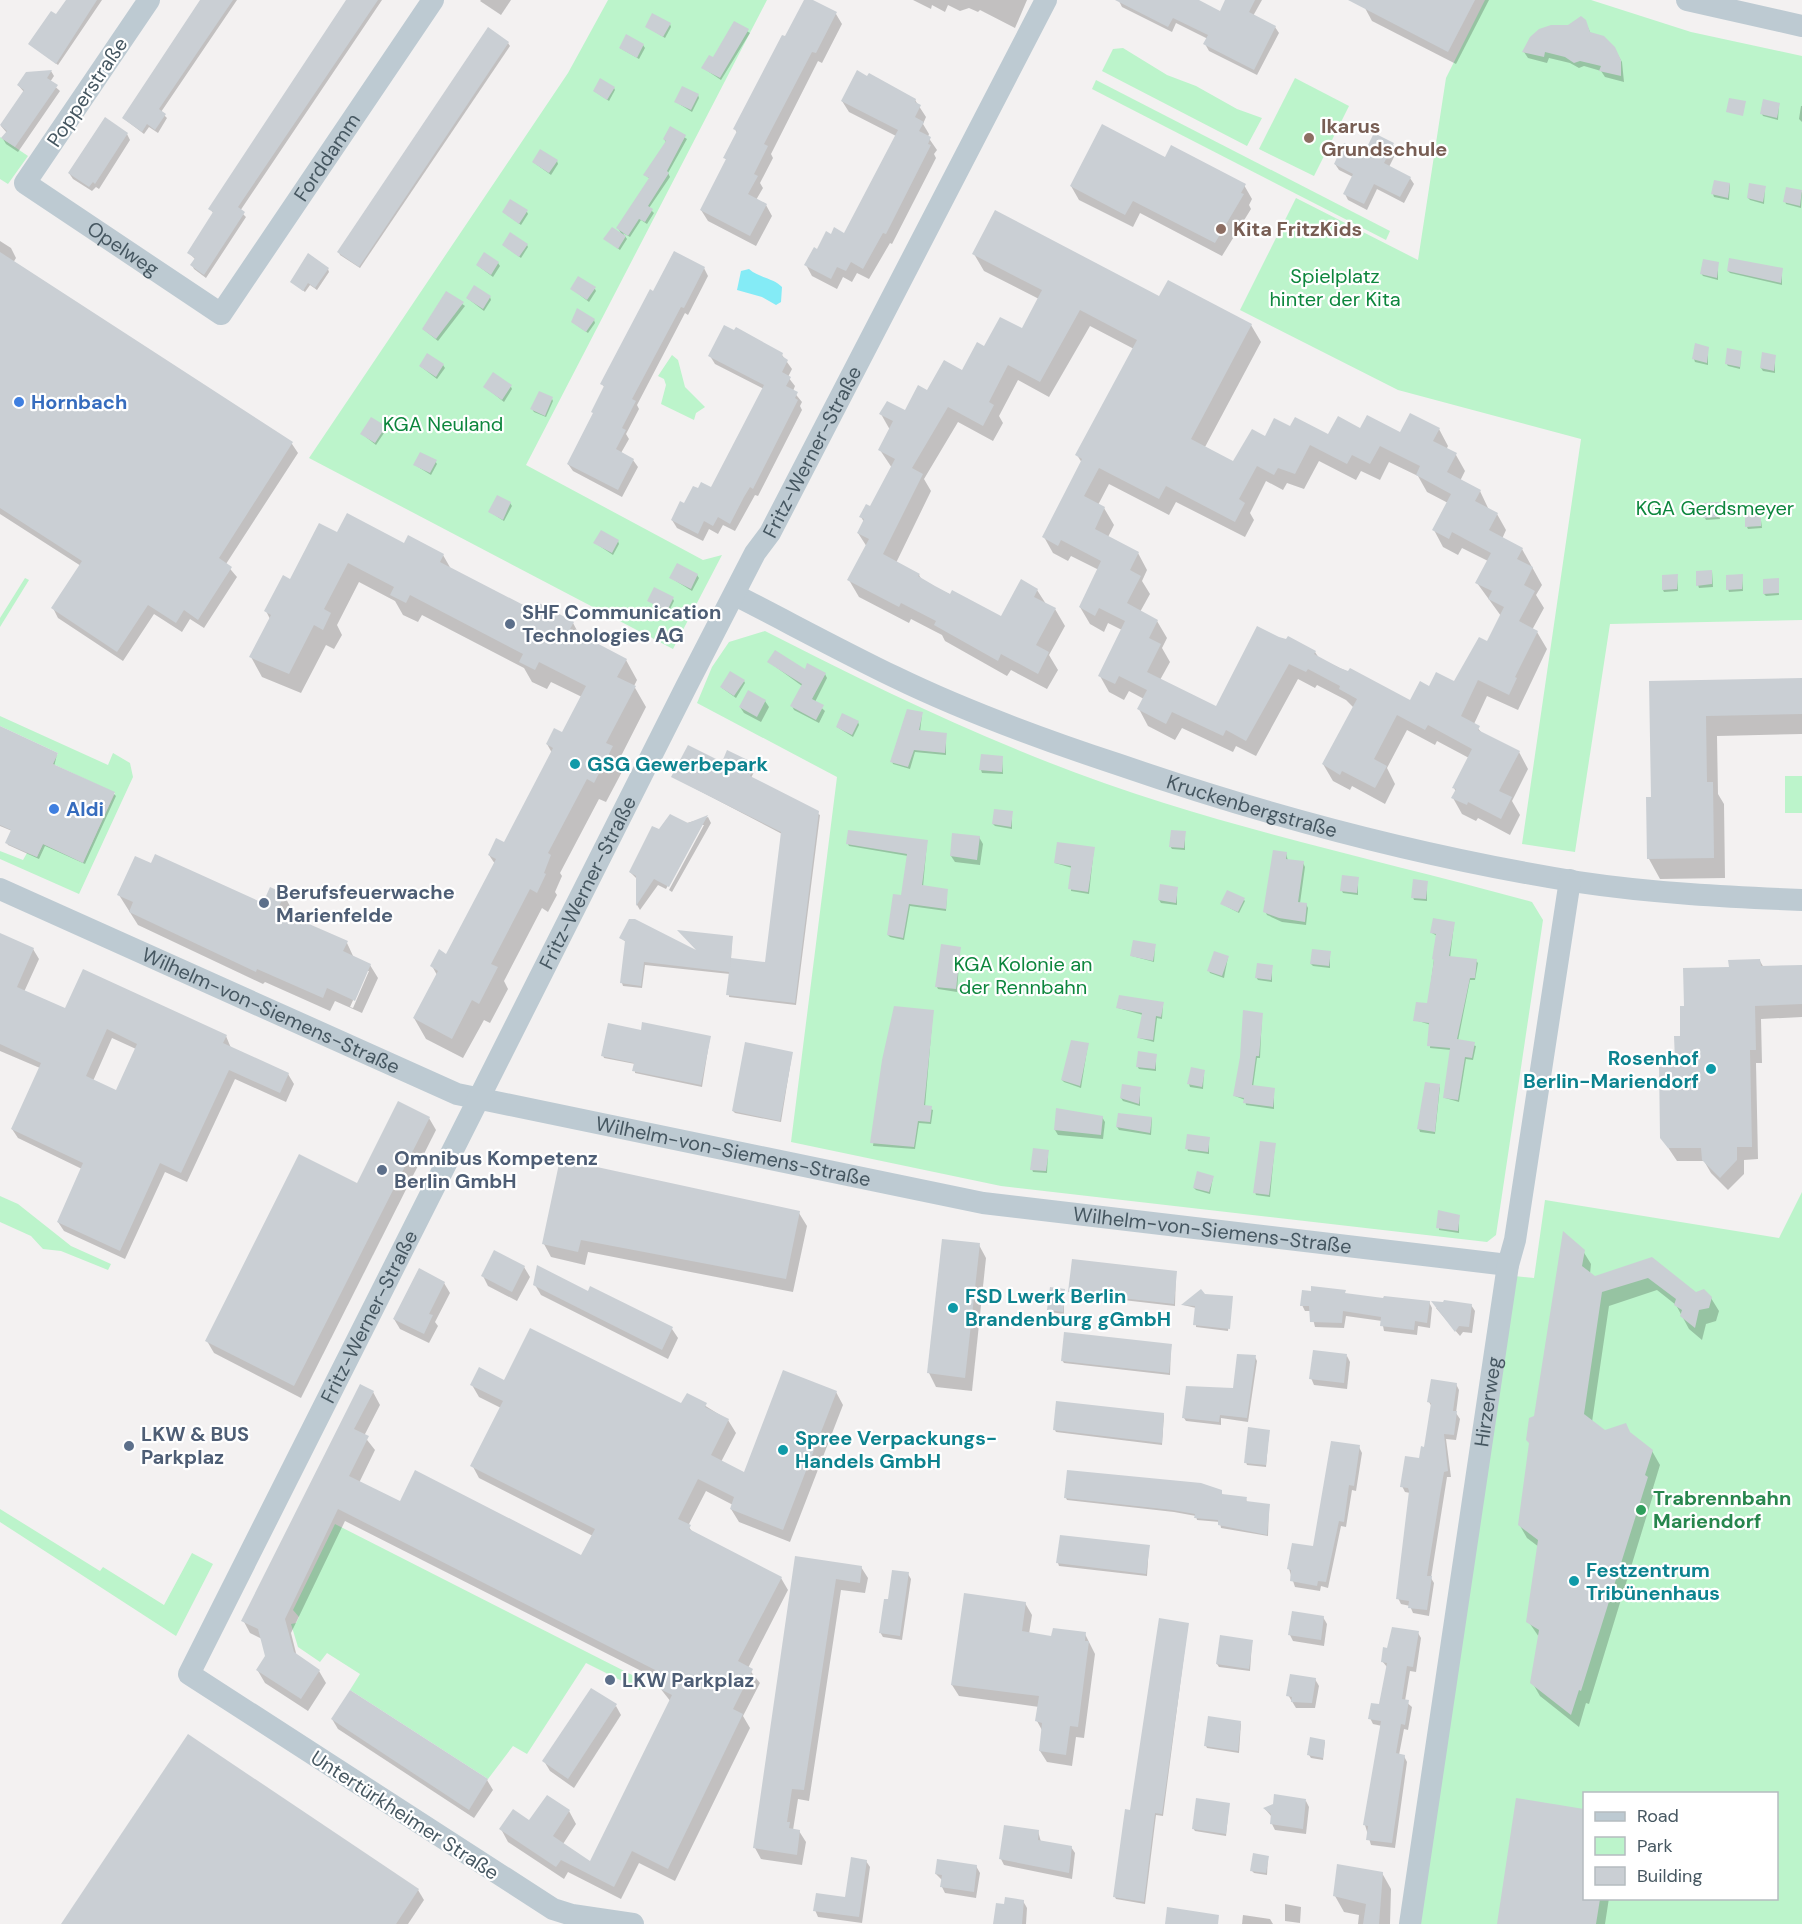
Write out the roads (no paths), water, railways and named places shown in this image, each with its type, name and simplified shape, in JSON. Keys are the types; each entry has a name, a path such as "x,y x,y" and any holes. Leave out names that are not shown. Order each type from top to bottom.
{"street":[{"name":"Popperstraße","path":"26,183 149,0"},
{"name":"Forddamm","path":"221,314 433,0"},
{"name":"Fritz-Werner-Straße","path":"189,1674 755,553 770,533 1046,0"},
{"path":"1698,2 1802,26"},
{"name":"Opelweg","path":"26,183 221,314"},
{"name":"Kruckenbergstraße","path":"735,595 896,678 1011,726 1118,765 1267,812 1500,868 1570,880 1708,895 1802,900"},
{"name":"Hirzerweg","path":"1410,1924 1508,1265 1515,1240 1570,880"},
{"name":"Wilhelm-von-Siemens-Straße","path":"0,889 448,1092 531,1107 983,1203 1508,1265"},
{"name":"Untertürkheimer Straße","path":"189,1674 553,1909 572,1915 633,1924"}],"water":[{"path":"749,269 782,287 781,302 776,305 762,297 737,290 741,271"}],"place":[{"name":"Ikarus Grundschule","path":"1309,138"},
{"name":"Kita FritzKids","path":"1221,229"},
{"name":"Hornbach","path":"19,402"},
{"name":"SHF Communication Technologies AG","path":"510,624"},
{"name":"GSG Gewerbepark","path":"575,764"},
{"name":"Aldi","path":"54,809"},
{"name":"Berufsfeuerwache Marienfelde","path":"264,903"},
{"name":"Rosenhof Berlin-Mariendorf","path":"1711,1069"},
{"name":"Omnibus Kompetenz Berlin GmbH","path":"382,1170"},
{"name":"FSD Lwerk Berlin Brandenburg gGmbH","path":"953,1308"},
{"name":"LKW & BUS Parkplaz","path":"129,1446"},
{"name":"Spree Verpackungs- Handels GmbH","path":"783,1450"},
{"name":"Trabrennbahn Mariendorf","path":"1641,1510"},
{"name":"Festzentrum Tribünenhaus","path":"1574,1581"},
{"name":"LKW Parkplaz","path":"610,1680"}],"park label":[{"name":"Spielplatz hinter der Kita","path":"1335,288"},
{"name":"KGA Neuland","path":"443,424"},
{"name":"KGA Gerdsmeyer","path":"1715,508"},
{"name":"KGA Kolonie an der Rennbahn","path":"1023,976"}]}
